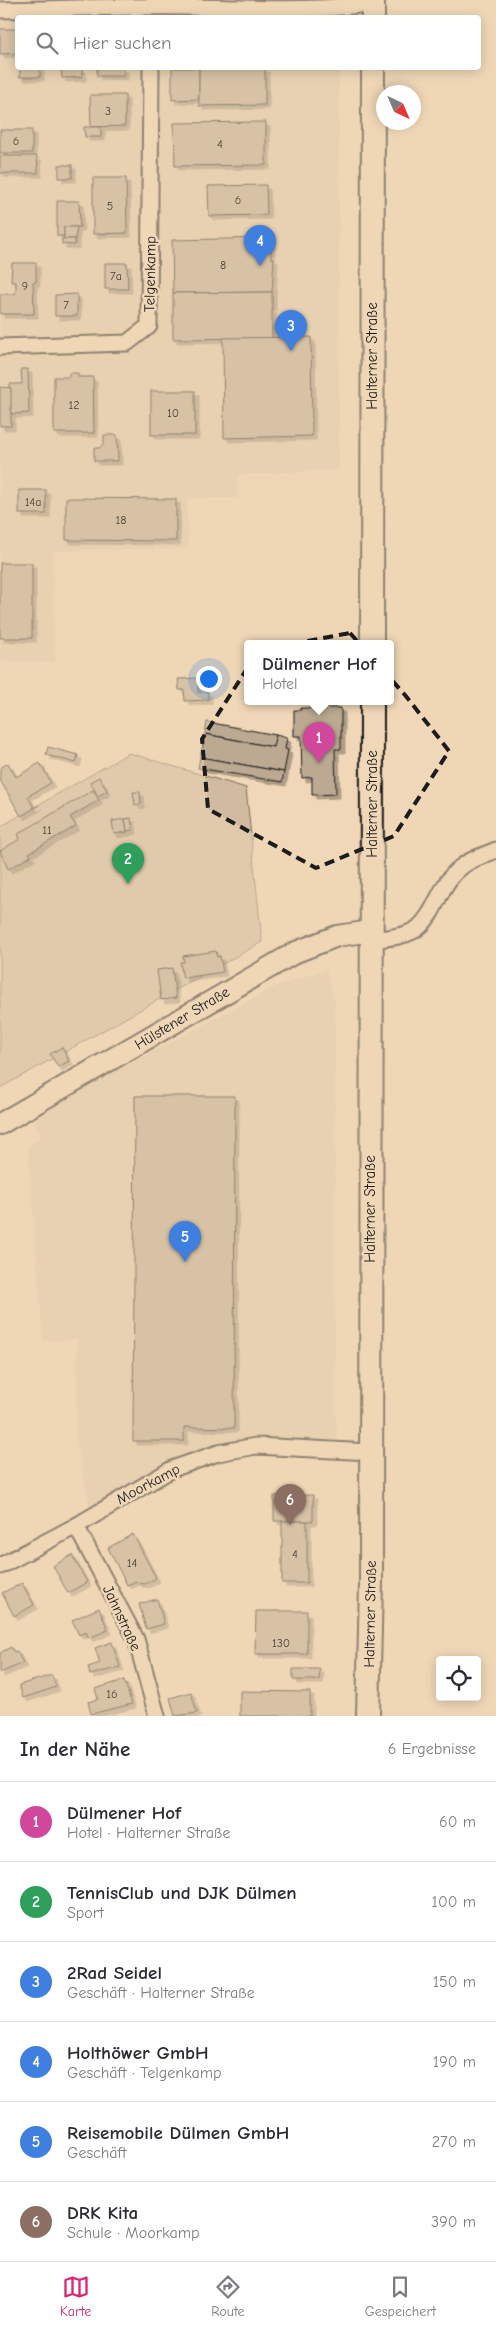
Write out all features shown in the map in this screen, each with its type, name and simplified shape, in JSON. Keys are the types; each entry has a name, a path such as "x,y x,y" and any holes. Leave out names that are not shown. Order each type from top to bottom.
{"main road":[{"name":"Halterner Straße","path":"372,640 373,70"},
{"name":"Halterner Straße","path":"368,1716 371,1583 372,705"}],"street":[{"path":"0,10 151,13 181,7 276,10 373,7"},
{"name":"Telgenkamp","path":"0,347 127,343 150,326 152,266 151,70"},
{"name":"Hülstener Straße","path":"0,1124 296,952 337,936 396,936 418,928 432,912 442,888 461,866 496,850"},
{"name":"Moorkamp","path":"0,1566 76,1526 172,1469 218,1453 256,1446 370,1452"},
{"name":"Jahnstraße","path":"76,1526 136,1639 157,1716"}],"highlighted area":[{"path":"350,633 405,695 449,751 394,836 316,868 208,809 202,739 259,650"}],"shaded area":[{"path":"15,18 15,70 339,70 339,470 238,475 238,498 187,499 188,549 53,551 55,662 0,661 0,19"},
{"path":"129,753 246,788 262,942 0,1088 0,827"},
{"path":"326,969 335,1002 335,1386 337,1439 215,1443 132,1483 90,1507 76,1442 77,1339 43,1341 28,1146 40,1137 34,1118 77,1092 272,988"}],"building":[{"path":"0,29 15,29 15,53 0,54"},
{"path":"20,70 40,70 40,77 20,77"},
{"path":"61,70 82,70 82,77 62,78"},
{"path":"97,70 124,70 124,76 97,76"},
{"path":"172,70 199,70 199,99 172,100"},
{"path":"199,70 265,70 265,105 199,106"},
{"path":"90,95 125,95 125,126 91,127"},
{"path":"266,122 266,165 175,166 174,123"},
{"path":"84,127 101,127 101,137 85,137"},
{"path":"0,130 32,130 32,153 0,153"},
{"path":"0,156 37,156 38,173 0,173"},
{"path":"59,165 72,165 72,178 59,178"},
{"path":"93,178 126,178 127,233 93,234"},
{"path":"266,185 267,215 209,216 208,186"},
{"path":"57,201 79,201 80,227 64,227 64,236 57,236"},
{"path":"64,227 77,227 75,239 64,239"},
{"path":"271,238 271,258 274,258 272,292 173,293 172,240"},
{"path":"62,239 75,239 75,245 62,244"},
{"path":"12,263 36,263 36,282 33,282 34,314 0,314 0,294 15,294 16,290 16,282 11,282"},
{"path":"105,263 127,263 128,289 105,289"},
{"path":"272,292 272,338 173,339 173,293"},
{"path":"77,294 77,316 55,316 55,295"},
{"path":"311,337 312,436 224,438 223,338"},
{"path":"21,369 28,369 29,413 11,414 10,384 22,384"},
{"path":"69,373 78,373 78,377 93,377 94,433 54,433 54,377 69,377"},
{"path":"0,387 11,388 11,426 0,426"},
{"path":"151,391 195,391 195,435 151,435"},
{"path":"104,435 117,435 118,461 94,461 94,448 99,448 104,443"},
{"path":"19,490 46,490 46,514 19,514"},
{"path":"66,498 176,499 176,541 66,540"},
{"path":"0,563 32,563 32,638 0,638"},
{"path":"198,678 198,692 208,692 208,700 185,701 184,690 179,690 178,679"},
{"path":"300,708 341,708 341,749 335,749 336,794 312,795 312,777 302,778 301,736 294,736 294,710 301,710"},
{"path":"207,722 276,735 273,747 205,734"},
{"path":"205,734 273,747 276,735 287,738 285,749 288,750 284,772 200,757"},
{"path":"48,747 78,755 76,763 46,755"},
{"path":"200,757 284,772 282,782 198,768"},
{"path":"8,763 16,777 40,763 51,783 28,796 34,808 39,805 21,816 0,780 0,768"},
{"path":"99,777 107,791 98,796 90,782"},
{"path":"93,790 99,800 70,817 76,826 29,853 31,856 8,869 0,851 20,839 18,834"},
{"path":"133,792 140,792 141,804 135,805"},
{"path":"131,818 133,830 127,831 125,819"},
{"path":"125,819 127,832 114,834 112,821"},
{"path":"216,951 217,957 220,956 223,972 183,978 180,962 184,962 183,956"},
{"path":"172,968 176,998 161,1000 157,970"},
{"path":"62,1047 69,1061 58,1067 50,1054"},
{"path":"135,1096 235,1096 234,1428 184,1427 184,1441 133,1441"},
{"path":"313,1495 313,1521 274,1521 274,1496"},
{"path":"282,1521 307,1521 307,1583 282,1583"},
{"path":"133,1534 156,1578 145,1584 136,1581 127,1585 108,1548"},
{"path":"72,1555 87,1582 68,1593 53,1566"},
{"path":"22,1583 34,1605 14,1616 2,1593"},
{"path":"157,1599 164,1624 146,1629 139,1604"},
{"path":"99,1608 108,1630 89,1638 86,1632 79,1635 72,1620"},
{"path":"256,1611 307,1611 307,1654 255,1654"},
{"path":"112,1642 120,1667 90,1675 88,1667 100,1663 95,1648"},
{"path":"11,1647 14,1652 17,1651 23,1663 0,1673 0,1653"},
{"path":"293,1669 320,1669 319,1680 293,1680"},
{"path":"52,1675 56,1687 23,1698 19,1685"},
{"path":"124,1680 132,1704 91,1714 88,1702 98,1699 95,1689"},
{"path":"240,1691 310,1692 310,1716 240,1716"},
{"path":"191,1692 197,1713 175,1716 170,1698"}],"place":[{"name":"Holthöwer GmbH","path":"260,266"},
{"name":"2Rad Seidel","path":"291,351"},
{"name":"Dülmener Hof","path":"319,763"},
{"name":"TennisClub und DJK Dülmen","path":"128,884"},
{"name":"Reisemobile Dülmen GmbH","path":"185,1262"},
{"name":"DRK Kita","path":"290,1525"}]}
